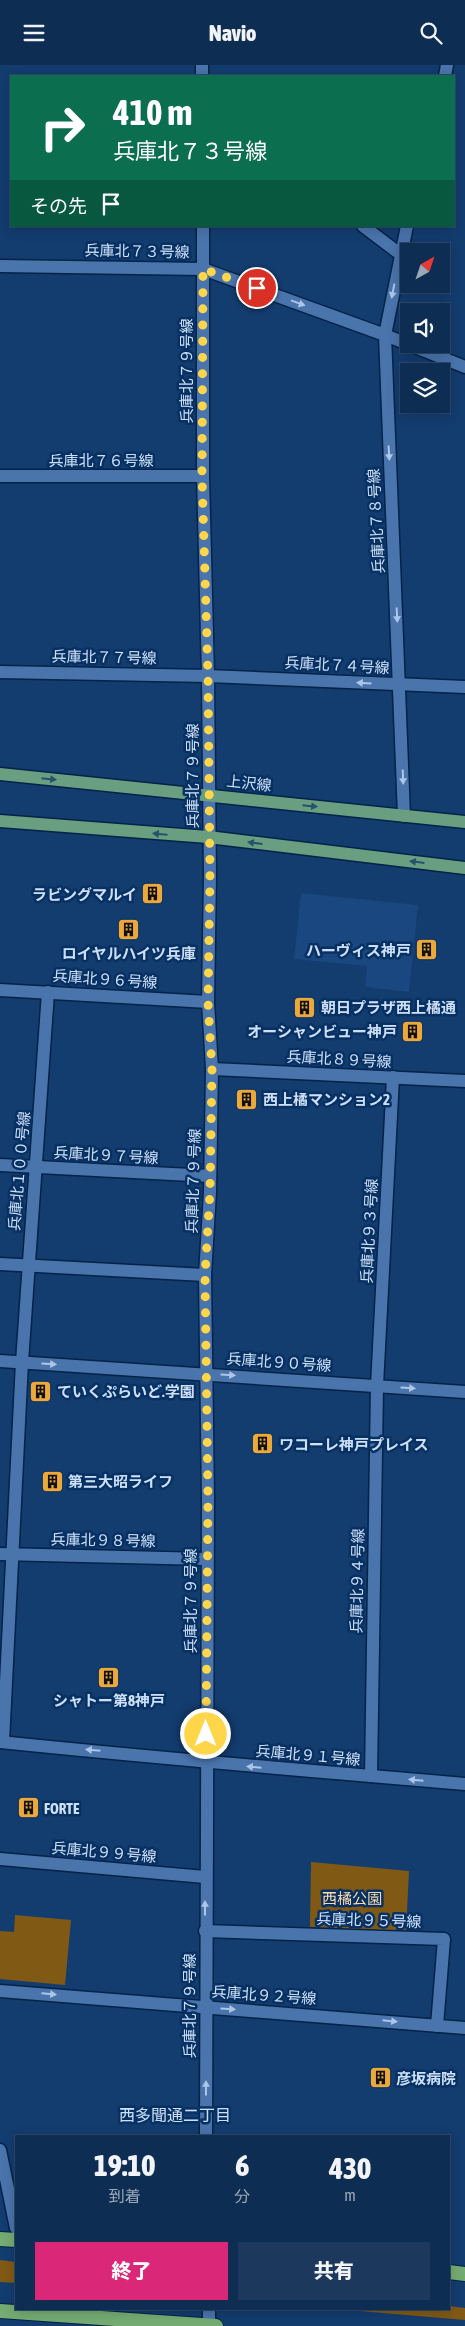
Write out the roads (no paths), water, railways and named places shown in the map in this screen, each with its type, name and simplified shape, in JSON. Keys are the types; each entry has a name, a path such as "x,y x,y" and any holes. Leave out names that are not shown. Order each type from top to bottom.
{"highway":[{"path":"0,2239 15,2240"},
{"path":"450,2273 465,2274"},
{"path":"0,2311 216,2326"}],"main road":[{"name":"上沢線","path":"0,774 465,822"},
{"path":"0,821 208,837 465,868"}],"street":[{"name":"兵庫北７９号線","path":"203,227 202,476 208,676 208,837 210,877 208,1002 212,1069 210,1176 205,1275 207,1373 206,2135"},
{"path":"364,227 400,254"},
{"name":"兵庫北７８号線","path":"403,243 407,227"},
{"name":"兵庫北７８号線","path":"400,254 384,335 404,816"},
{"name":"兵庫北７３号線","path":"0,266 203,269 384,335 465,367"},
{"name":"兵庫北７６号線","path":"0,476 202,476"},
{"name":"兵庫北７７号線","path":"0,672 208,676"},
{"name":"兵庫北７４号線","path":"208,676 465,687"},
{"name":"兵庫北９６号線","path":"0,990 208,1002"},
{"name":"兵庫北１００号線","path":"2,1742 6,1554 22,1362 48,992"},
{"name":"兵庫北８９号線","path":"212,1069 465,1081"},
{"name":"兵庫北９３号線","path":"377,1386 393,1077"},
{"name":"兵庫北９７号線","path":"0,1165 210,1176"},
{"path":"0,1264 205,1275"},
{"name":"兵庫北９０号線","path":"0,1361 207,1373 465,1392"},
{"name":"兵庫北９４号線","path":"371,1776 377,1386"},
{"name":"兵庫北９８号線","path":"6,1554 206,1559"},
{"name":"兵庫北９１号線","path":"2,1742 465,1784"},
{"name":"兵庫北９９号線","path":"0,1859 205,1877"},
{"name":"兵庫北９５号線","path":"205,1931 444,1939 437,2026"},
{"name":"兵庫北９２号線","path":"0,1991 328,2015 465,2028"},
{"path":"0,2150 15,2223"},
{"path":"208,2326 209,2310"}],"place":[{"name":"ラビングマルイ","path":"153,894"},
{"name":"ロイヤルハイツ兵庫","path":"129,930"},
{"name":"ハーヴィス神戸","path":"427,950"},
{"name":"朝日プラザ西上橘通","path":"305,1007"},
{"name":"オーシャンビュー神戸","path":"413,1031"},
{"name":"西上橘マンション2","path":"247,1099"},
{"name":"ていくぷらいど.学園","path":"41,1391"},
{"name":"ワコーレ神戸プレイス","path":"263,1444"},
{"name":"第三大昭ライフ","path":"52,1481"},
{"name":"シャトー第8神戸","path":"109,1677"},
{"name":"FORTE","path":"28,1808"},
{"name":"彦坂病院","path":"380,2078"}],"district":[{"name":"西多聞通二丁目","path":"175,2115"}],"park label":[{"name":"西橘公園","path":"352,1898"}]}
